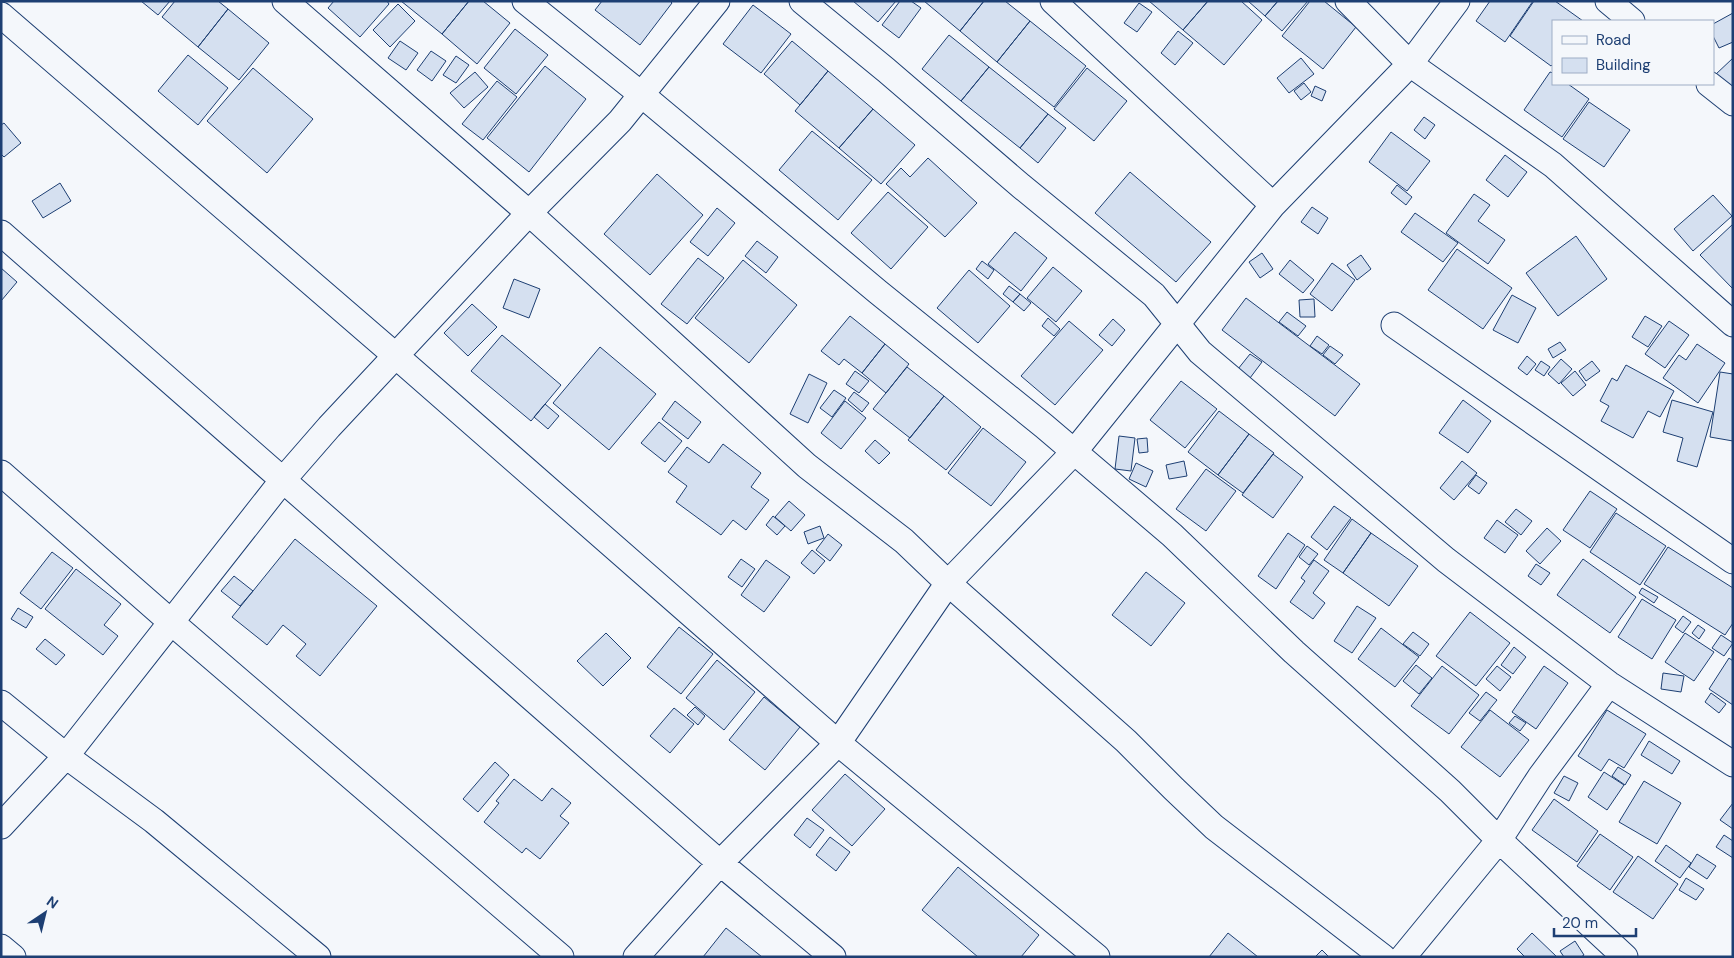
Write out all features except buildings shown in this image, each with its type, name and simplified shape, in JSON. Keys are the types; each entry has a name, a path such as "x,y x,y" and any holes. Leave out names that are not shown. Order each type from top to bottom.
{"street":[{"path":"285,1 530,213 807,466 904,541 948,583 1126,740 1214,827 1383,957"},
{"path":"525,1 642,95 1172,535 1294,652 1450,791 1499,840 1625,957"},
{"path":"1,826 66,756 282,481 329,427 530,213 620,121 717,1"},
{"path":"802,1 1021,186 1154,295 1200,352 1446,560 1609,684 1733,764"},
{"path":"1053,1 1273,205"},
{"path":"1348,1 1410,64 1553,165 1733,324"},
{"path":"636,957 720,863 838,743 948,583 1074,452 1273,205 1410,64 1457,1"},
{"path":"1608,1 1631,20"},
{"path":"1,15 396,356 838,743 1097,957"},
{"path":"1710,85 1733,103"},
{"path":"1,233 720,863 833,957"},
{"path":"1394,325 1733,561"},
{"path":"1,473 171,622 561,957"},
{"path":"1404,957 1499,840 1540,777 1609,684"},
{"path":"1,703 66,756 154,821 318,957"},
{"path":"1,948 13,957"}]}
